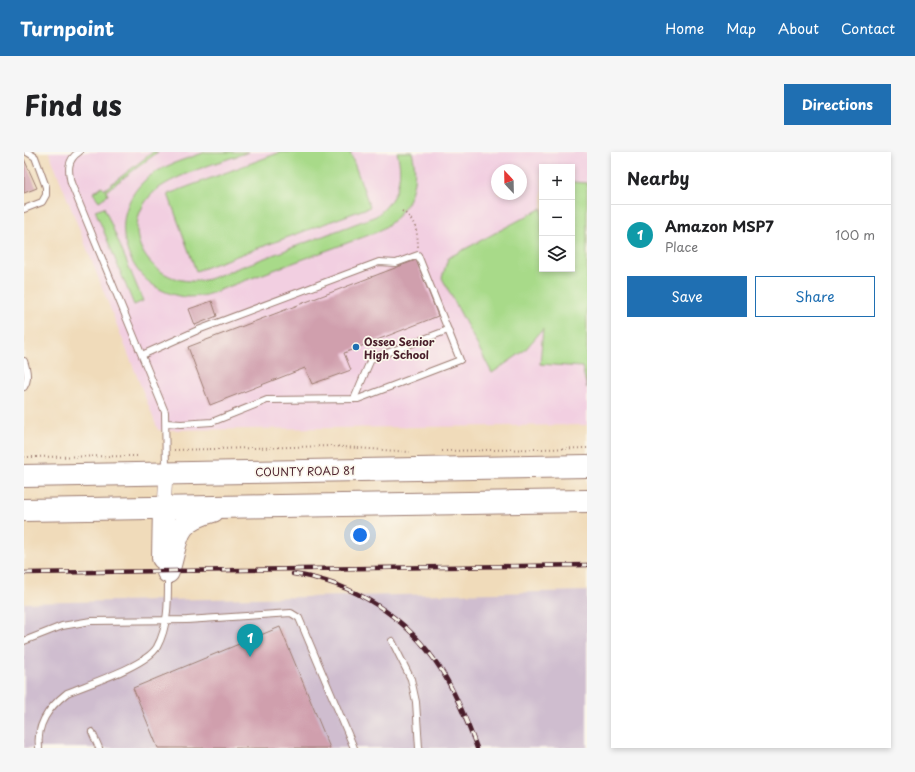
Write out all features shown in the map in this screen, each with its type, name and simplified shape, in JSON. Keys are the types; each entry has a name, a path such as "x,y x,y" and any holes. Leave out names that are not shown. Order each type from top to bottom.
{"highway":[{"name":"COUNTY ROAD 81","path":"24,476 587,466"},
{"path":"24,510 587,501"},
{"path":"168,572 175,540 182,527 201,515 227,507"},
{"path":"164,508 163,559 168,572"}],"street":[{"path":"164,508 166,474"}],"lane":[{"path":"24,209 42,202 46,195 46,187 36,157 27,152"},
{"path":"79,152 72,158 68,166 71,183 166,412 166,474"},
{"path":"142,355 198,330 379,262 396,263 418,255 460,360 354,399 267,400 212,422 181,424 166,423"},
{"path":"354,399 371,359 448,330"},
{"path":"24,361 27,369 27,383 24,388"},
{"path":"38,748 40,727 44,717 57,700 67,693 122,670 147,657 156,649 166,619 168,572"},
{"path":"24,641 50,630 74,623 166,619 187,620 291,613 299,618 354,748"},
{"path":"392,641 411,679 416,702 419,748"},
{"path":"92,732 99,748"}],"path":[{"path":"402,211 411,216 414,224 417,234 418,255"},
{"path":"167,452 177,450 331,446 411,452"},
{"path":"434,451 587,448"},
{"path":"24,457 138,456"}],"shaded area":[{"name":"Osseo Senior High School","path":"49,152 587,152 587,425 158,430"},
{"path":"587,591 587,748 24,748 24,603"}],"green space":[{"path":"153,152 158,152 106,191 108,195 99,201 93,193 102,186 105,189"},
{"path":"206,152 249,152 183,175 160,187 152,194 141,210 137,226 139,242 146,257 157,269 172,277 190,281 209,279 376,216 389,203 397,187 400,170 397,152 412,152 415,176 413,188 404,208 387,225 377,232 206,295 190,297 179,296 158,288 145,278 134,265 127,249 124,233 125,216 130,199 147,178 171,164"},
{"path":"281,152 350,152 370,207 196,271 168,194"},
{"path":"575,182 587,183 587,388 582,367 540,364 543,329 524,351 492,373 442,278 448,258 539,210 539,272 575,272"},
{"path":"104,207 143,301 134,305 95,210"}],"building":[{"path":"24,159 37,188 24,193"},
{"path":"416,260 438,316 344,353 351,370 312,384 305,368 210,405 188,347"},
{"path":"212,301 217,316 195,325 189,309"},
{"path":"280,627 330,748 158,748 133,688"}],"railway":[{"path":"24,573 587,565"},
{"path":"293,574 315,578 337,585 357,594 377,605 412,633 427,650 446,678 461,707 477,748"}],"place":[{"name":"Osseo Senior High School","path":"356,347"},
{"name":"Amazon MSP7","path":"250,657"}]}
